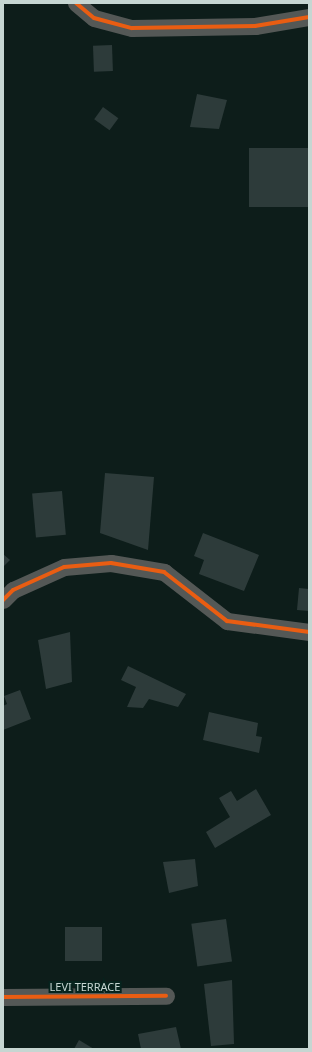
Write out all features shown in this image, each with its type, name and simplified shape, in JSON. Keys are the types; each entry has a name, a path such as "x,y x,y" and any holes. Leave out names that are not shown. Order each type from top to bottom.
{"street":[{"path":"76,3 94,18 132,28 255,26 309,17"},
{"path":"3,600 12,590 64,567 111,563 164,572 227,621 309,632"},
{"name":"LEVI TERRACE","path":"3,997 166,996"}],"building":[{"path":"112,45 113,71 94,72 93,46"},
{"path":"197,94 227,100 219,129 190,127"},
{"path":"103,107 118,118 110,130 94,119"},
{"path":"249,148 309,148 309,207 249,207"},
{"path":"105,473 154,477 148,550 100,533"},
{"path":"62,491 66,535 36,537 32,494"},
{"path":"203,533 259,555 244,591 199,574 204,560 194,556"},
{"path":"3,554 10,560 3,567"},
{"path":"299,588 309,589 309,611 297,610"},
{"path":"70,632 72,682 46,689 38,640"},
{"path":"128,666 186,694 178,707 149,699 143,708 127,707 136,687 121,680"},
{"path":"20,690 31,719 3,730 3,706 7,704 4,696"},
{"path":"209,712 258,723 256,736 262,737 259,753 203,740"},
{"path":"256,789 271,815 215,848 206,832 230,817 219,798 231,791 237,801"},
{"path":"195,859 198,886 169,893 163,862"},
{"path":"226,919 232,962 197,966 191,924"},
{"path":"65,927 102,927 102,961 65,961"},
{"path":"232,980 234,1044 211,1046 204,984"},
{"path":"176,1027 181,1049 141,1049 138,1034"},
{"path":"79,1040 94,1049 74,1049"}],"cycle path":[{"path":"76,3 94,18 132,28 255,26 309,17"},
{"path":"3,600 13,590 64,567 111,563 164,572 227,621 309,632"},
{"path":"3,997 166,996"}]}
